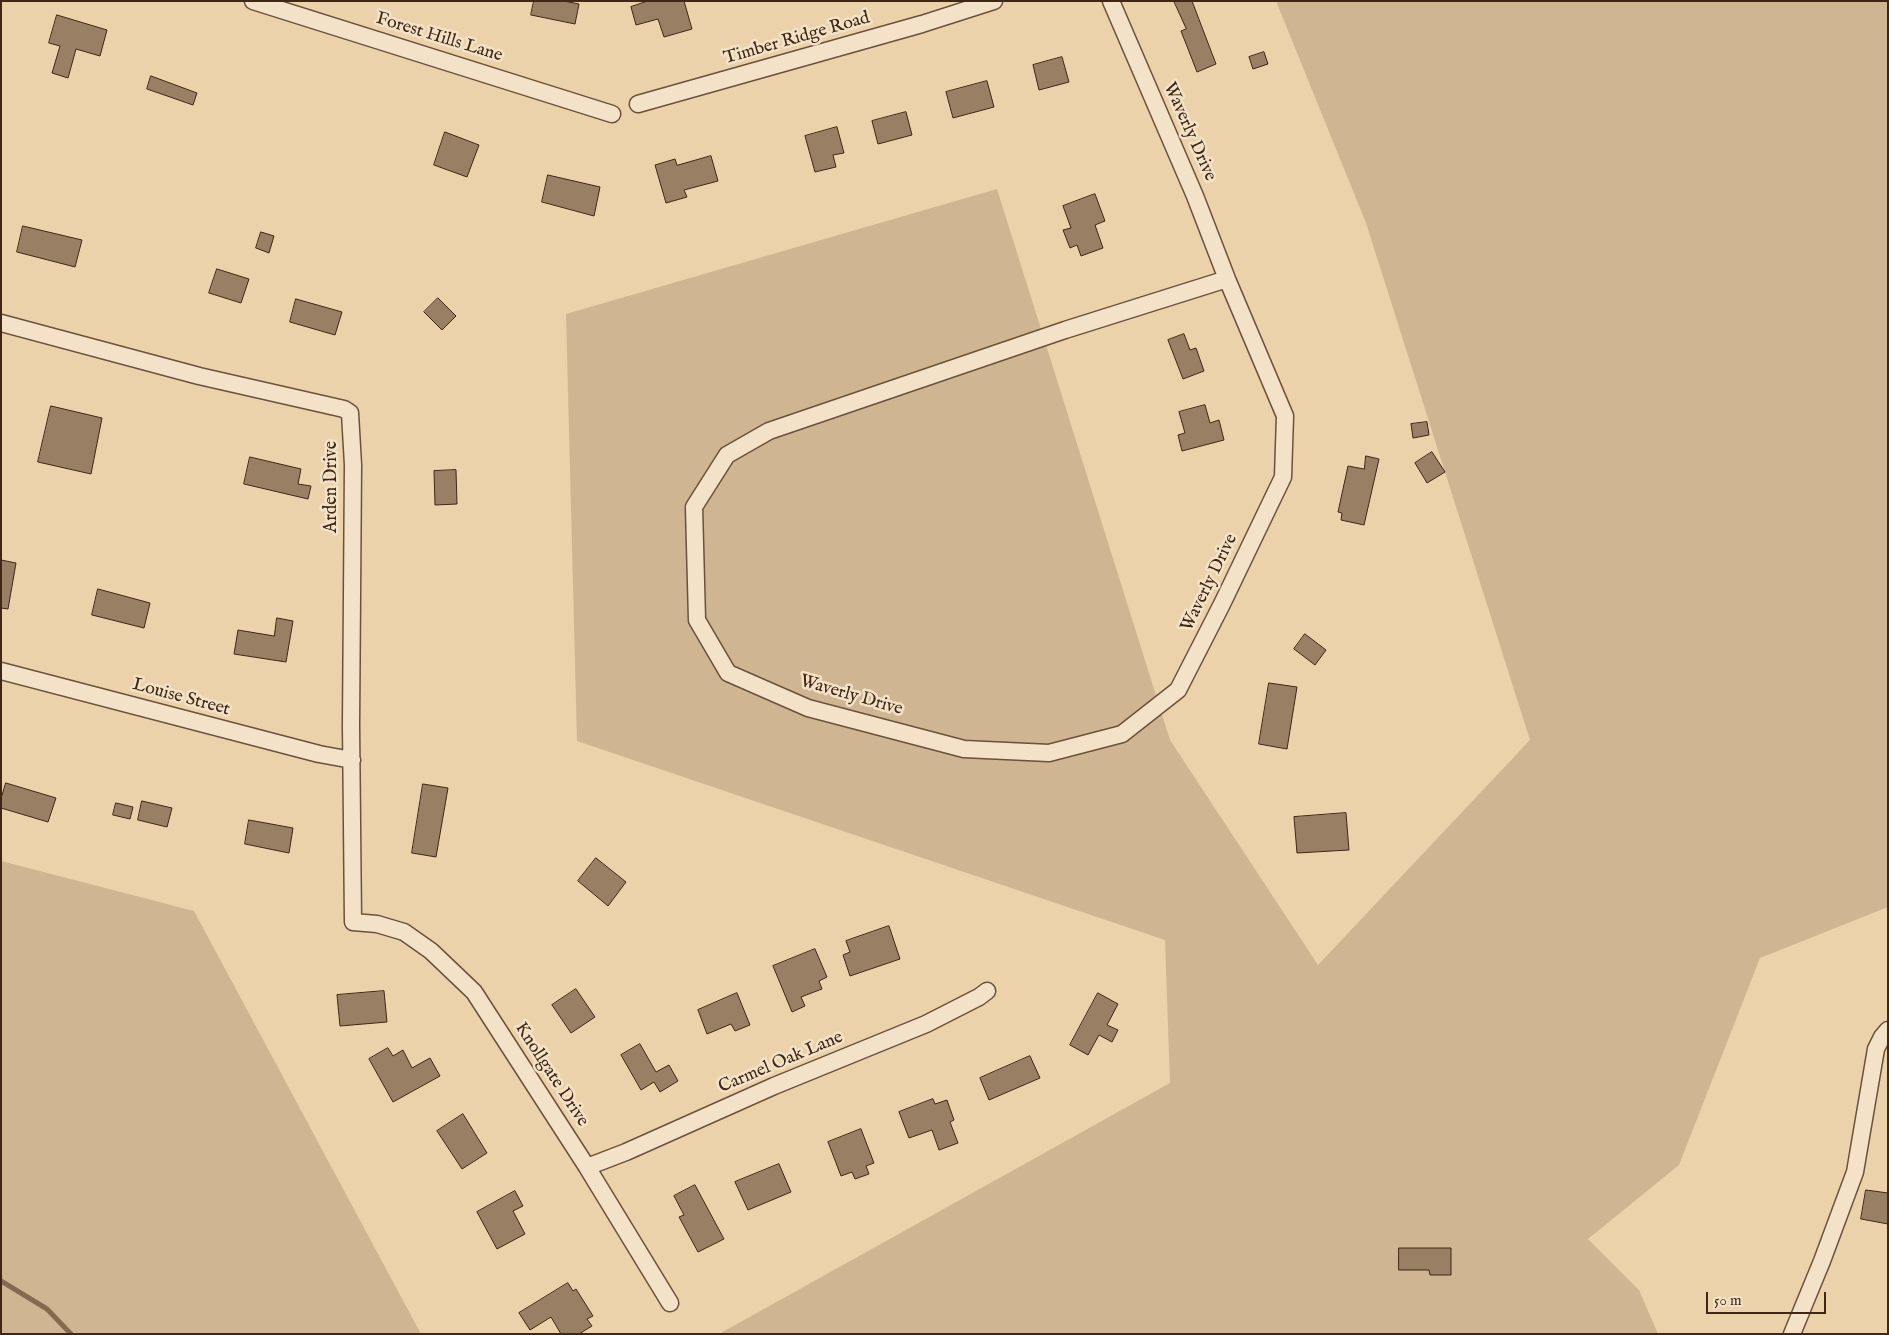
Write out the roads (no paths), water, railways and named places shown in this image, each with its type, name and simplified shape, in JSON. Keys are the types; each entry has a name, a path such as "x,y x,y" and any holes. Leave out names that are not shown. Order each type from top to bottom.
{"street":[{"name":"Forest Hills Lane","path":"253,1 612,114"},
{"name":"Timber Ridge Road","path":"638,104 922,24 994,1"},
{"name":"Waverly Drive","path":"1112,1 1195,196 1227,279 1285,416 1283,477 1178,690 1122,734 1049,753 964,749 808,708 728,673 697,620 694,507 727,455 768,432 1065,330 1227,279"},
{"name":"Arden Drive","path":"1,323 199,376 344,409 350,413 353,465 353,922"},
{"name":"Louise Street","path":"1,671 319,754 352,760"},
{"name":"Knollgate Drive","path":"353,922 377,924 404,932 431,951 474,992 587,1167 670,1303"},
{"name":"Carmel Oak Lane","path":"587,1167 626,1152 774,1086 926,1024 987,991"},
{"path":"1792,1334 1855,1172 1876,1049 1888,1030"}],"waterway":[{"path":"1,1281 47,1309 71,1334"}]}
